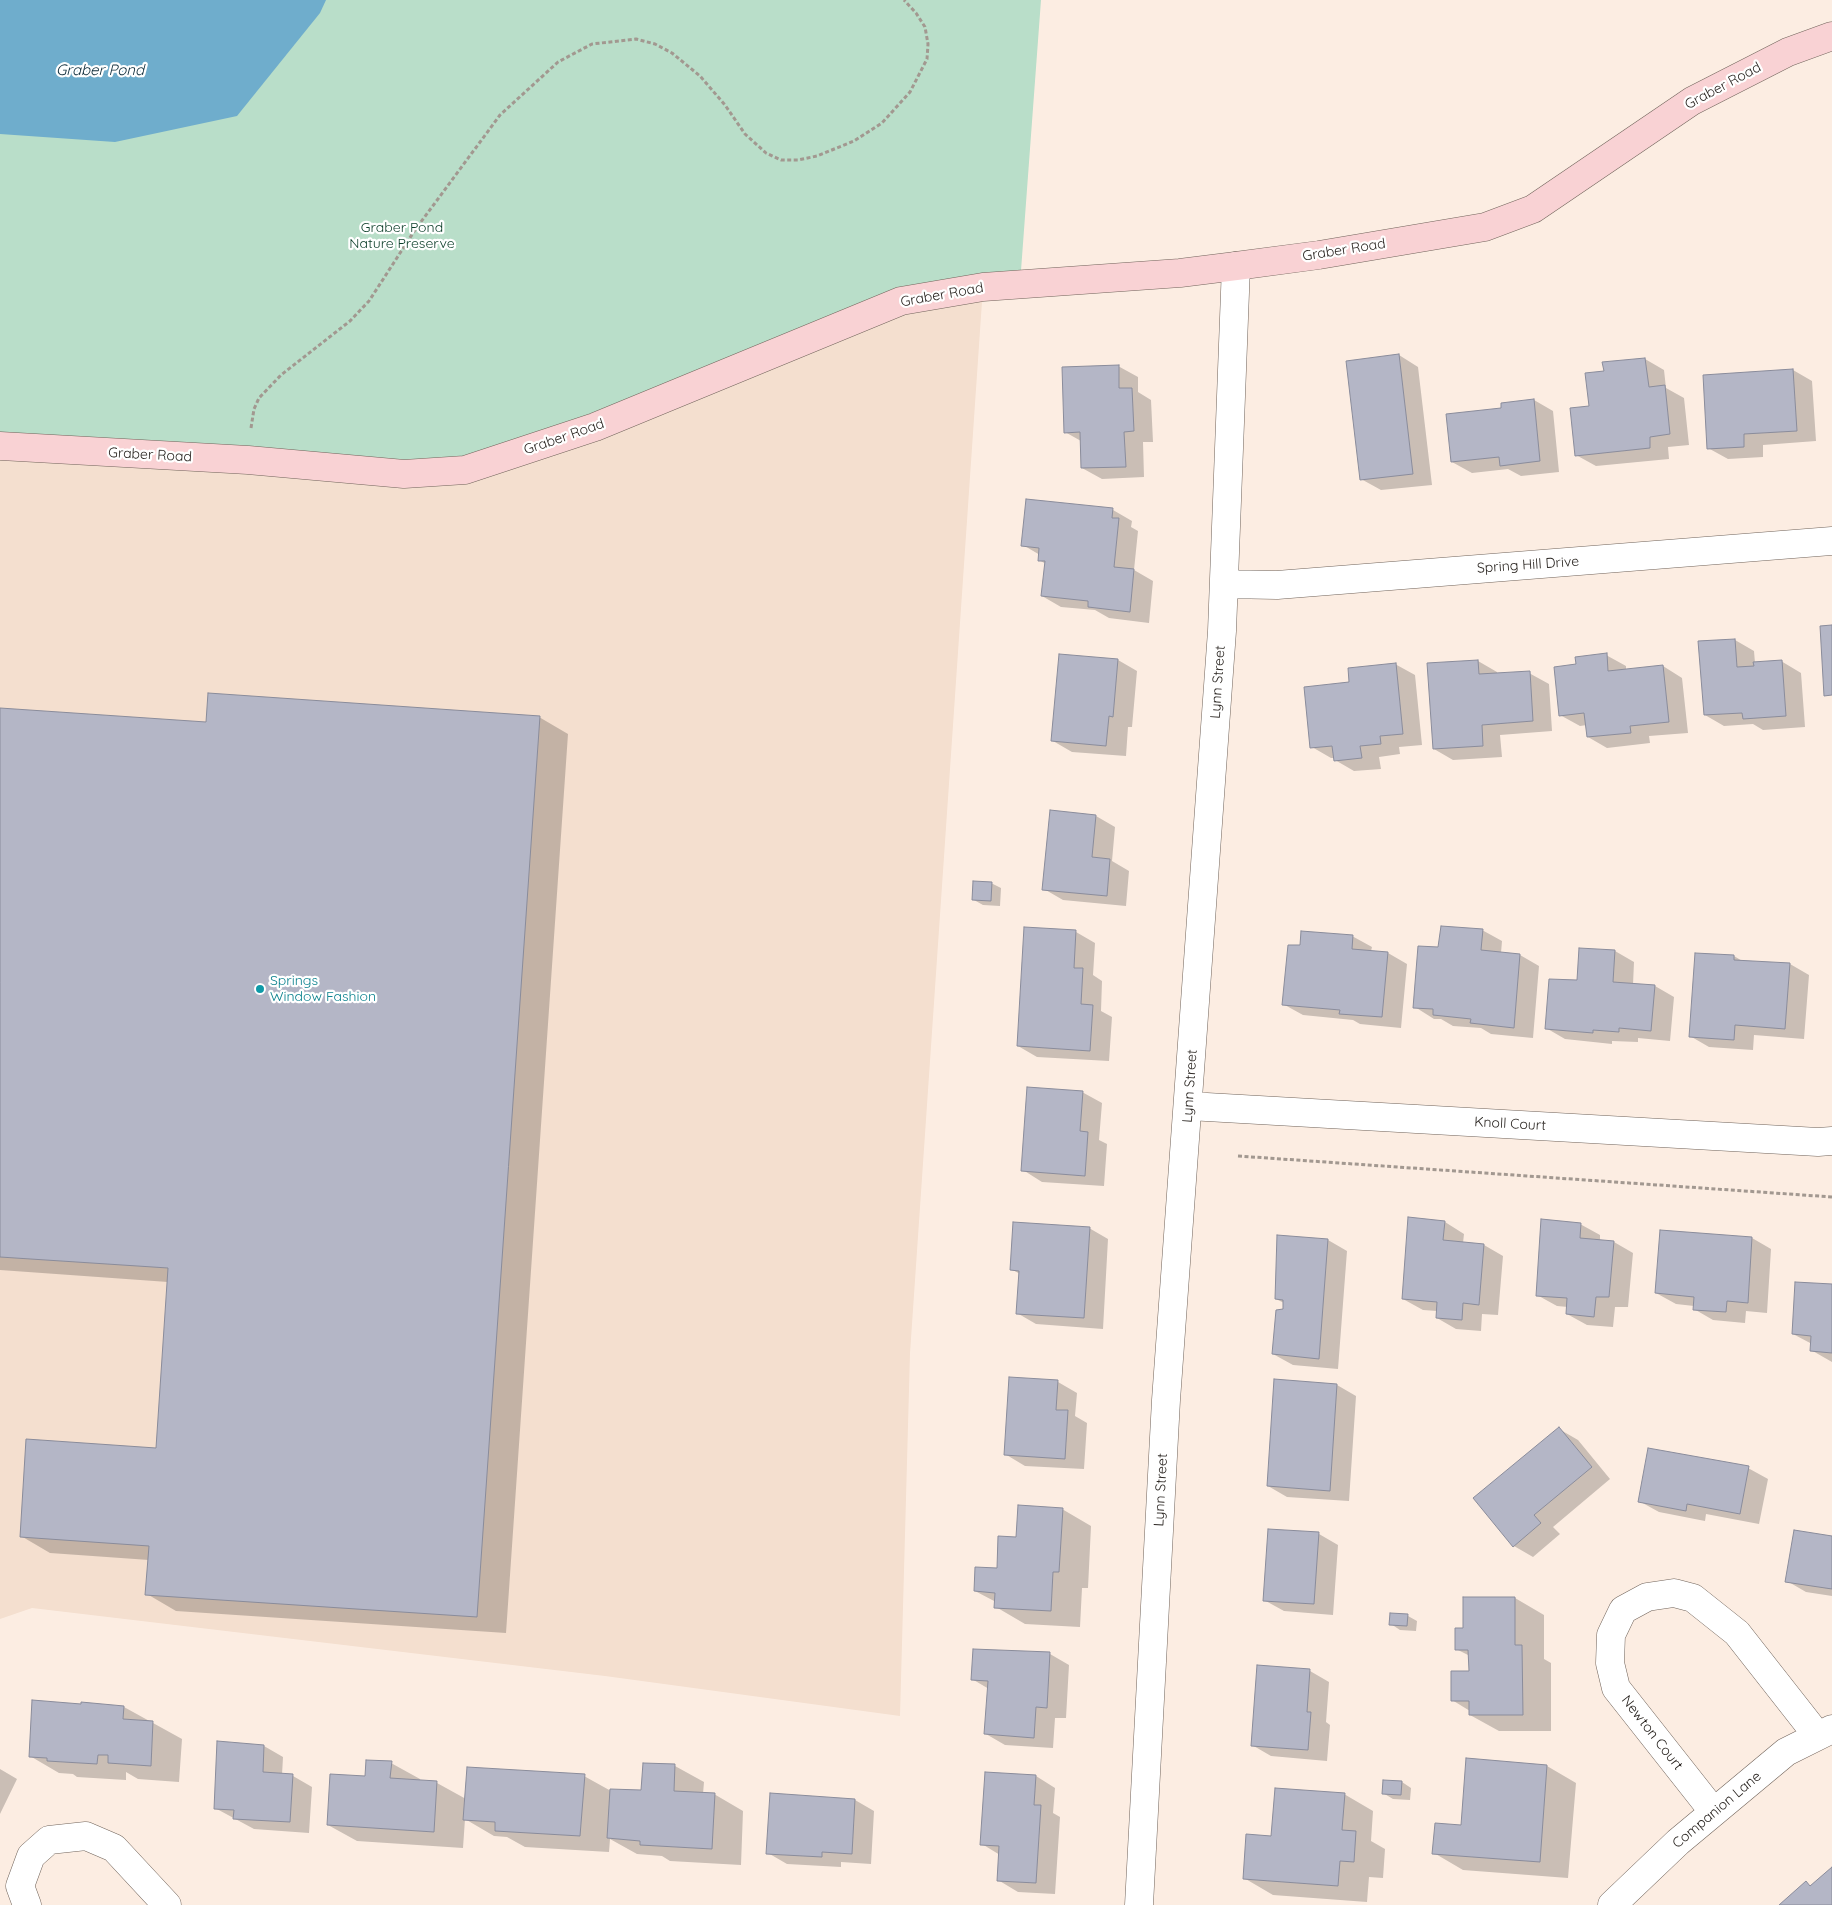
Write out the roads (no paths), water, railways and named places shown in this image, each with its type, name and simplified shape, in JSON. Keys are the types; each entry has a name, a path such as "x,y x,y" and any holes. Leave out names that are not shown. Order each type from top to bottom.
{"street":[{"name":"Graber Road","path":"0,446 248,460 404,474 465,470 595,427 901,301 983,287 1180,273 1236,266 1318,255 1485,227 1534,208 1692,101 1788,52 1832,36"},
{"name":"Lynn Street","path":"1139,1905 1166,1400 1189,1106 1224,584 1236,266"},
{"name":"Spring Hill Drive","path":"1224,584 1277,585 1832,541"},
{"name":"Knoll Court","path":"1189,1106 1808,1142 1832,1141"},
{"name":"Newton Court","path":"1713,1811 1616,1688 1610,1663 1611,1635 1623,1610 1647,1598 1674,1593 1693,1598 1738,1633 1825,1732"},
{"name":"Companion Lane","path":"1612,1905 1713,1811 1786,1752 1825,1732"},
{"path":"27,1905 20,1886 31,1856 49,1840 86,1836 114,1848 167,1905"}],"water":[{"name":"Graber Pond","path":"0,0 326,0 320,13 237,116 115,142 0,134"}],"place":[{"name":"Springs Window Fashion","path":"260,989"}],"park label":[{"name":"Graber Pond Nature Preserve","path":"402,236"}]}
